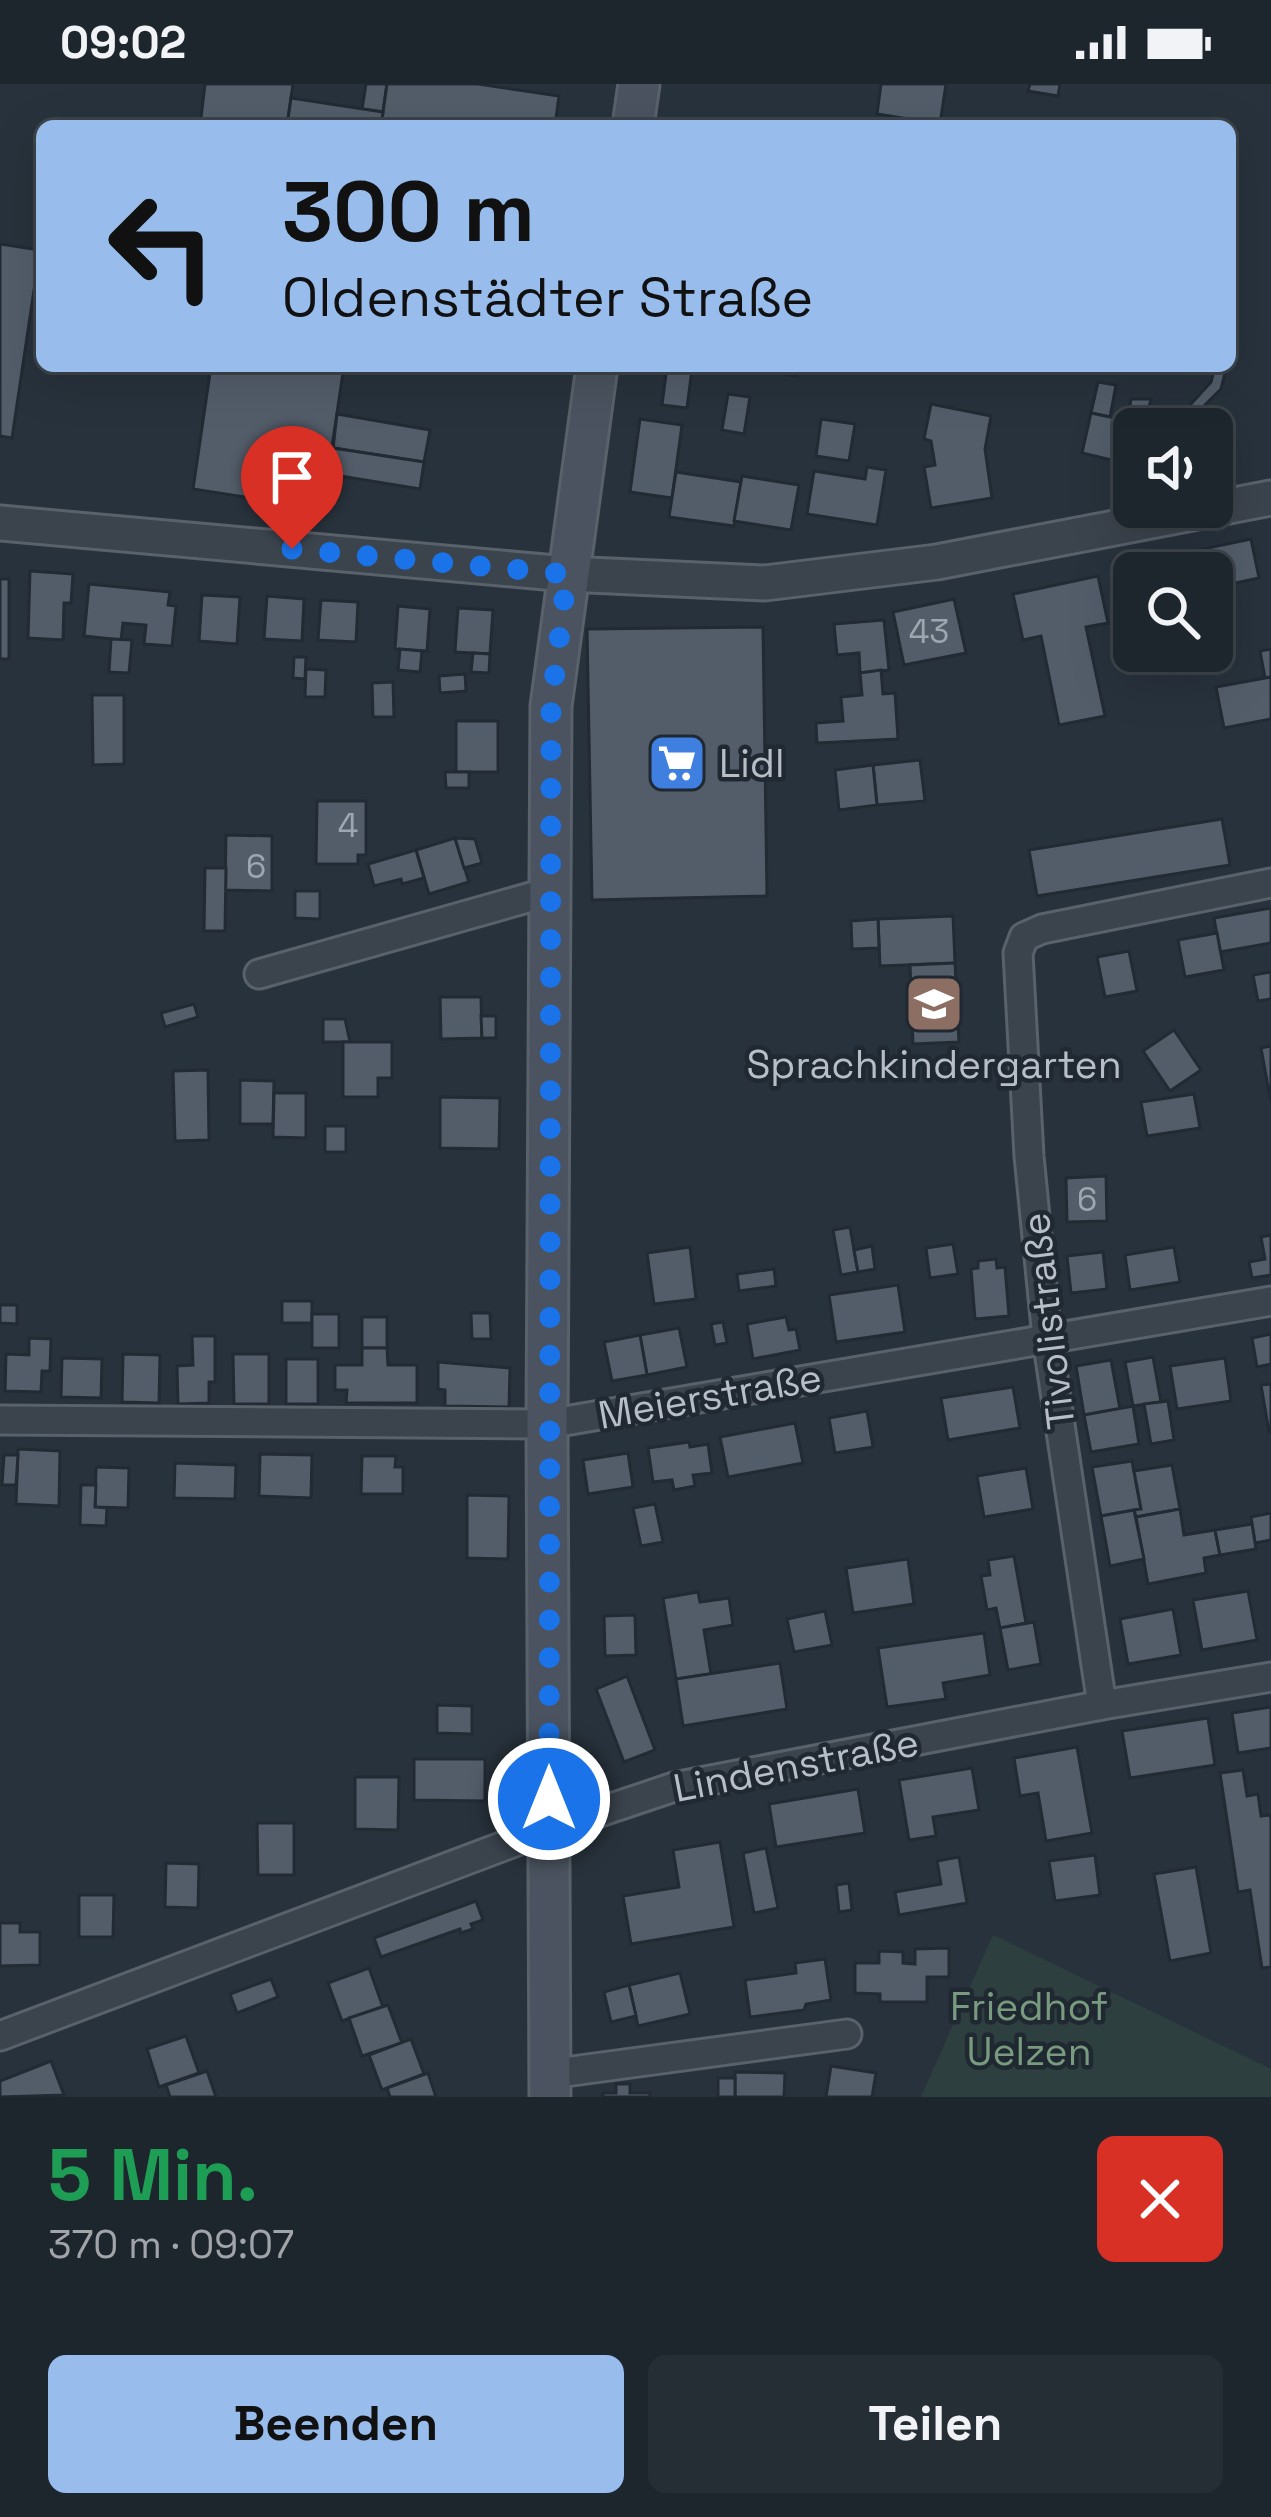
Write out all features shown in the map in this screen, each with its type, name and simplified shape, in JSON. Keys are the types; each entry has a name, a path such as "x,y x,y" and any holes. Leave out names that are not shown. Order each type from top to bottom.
{"main road":[{"path":"634,120 639,84"},
{"path":"550,2085 551,706 596,372"}],"street":[{"path":"0,523 567,574 765,583 937,562 1271,498"},
{"name":"Tivolistraße","path":"1102,1705 1047,1338 1029,1156 1018,953 1024,937 1042,929 1271,883"},
{"path":"259,974 552,891"},
{"name":"Meierstraße","path":"0,1420 547,1424 1271,1301"},
{"name":"Lindenstraße","path":"0,2036 674,1786 1271,1677"},
{"path":"550,2085 847,2034"}],"green space":[{"name":"Friedhof Uelzen","path":"993,1935 1271,2069 1271,2097 921,2097"}],"building":[{"path":"205,84 293,84 288,120 201,120"},
{"path":"366,84 387,84 383,112 362,109"},
{"path":"387,84 478,84 559,96 556,120 382,120"},
{"path":"881,84 946,84 941,120 877,114"},
{"path":"1030,84 1060,84 1058,96 1028,91"},
{"path":"291,98 383,112 382,120 288,120"},
{"path":"0,244 36,249 36,277 12,438 0,436"},
{"path":"210,372 343,372 328,474 335,475 330,510 193,489"},
{"path":"666,372 692,372 687,408 662,405"},
{"path":"1214,372 1225,372 1221,389 1202,408 1190,408 1211,382"},
{"path":"1098,382 1116,385 1110,417 1091,413"},
{"path":"728,394 750,397 744,434 722,430"},
{"path":"1131,399 1151,399 1149,408 1129,408"},
{"path":"931,404 991,416 985,449 992,498 931,508 924,467 935,465 931,441 924,439"},
{"path":"1091,413 1113,418 1113,460 1082,453"},
{"path":"337,414 430,430 424,462 333,448"},
{"path":"640,419 682,425 672,498 630,492"},
{"path":"821,419 855,424 849,461 816,456"},
{"path":"333,448 424,462 420,489 328,474"},
{"path":"867,467 886,470 877,525 807,514 814,471 865,479"},
{"path":"676,472 741,482 734,526 669,517"},
{"path":"742,476 799,485 791,530 734,521"},
{"path":"1251,539 1259,578 1233,584 1233,552 1198,550"},
{"path":"30,571 73,574 71,603 64,603 63,640 28,638"},
{"path":"1098,576 1108,623 1086,627 1105,716 1059,725 1041,636 1023,640 1013,594"},
{"path":"0,579 9,579 9,659 0,659"},
{"path":"89,584 170,592 168,605 176,606 172,646 144,644 146,625 123,623 121,640 84,636"},
{"path":"202,595 240,597 237,644 199,641"},
{"path":"267,596 304,599 302,641 264,639"},
{"path":"954,599 966,653 904,665 893,612"},
{"path":"321,600 358,602 356,642 318,640"},
{"path":"398,606 430,609 427,651 395,649"},
{"path":"458,608 493,610 490,654 455,652"},
{"path":"884,620 889,670 860,673 859,653 837,655 834,624"},
{"name":"Lidl","path":"763,627 767,896 592,900 587,629"},
{"path":"111,639 132,640 129,673 109,672"},
{"path":"400,649 422,651 420,672 398,670"},
{"path":"1271,649 1271,677 1265,678 1260,651"},
{"path":"473,653 490,654 489,673 471,672"},
{"path":"294,657 306,657 305,679 293,678"},
{"path":"306,669 326,670 325,697 305,697"},
{"path":"881,670 883,694 895,693 898,739 817,743 816,723 843,721 841,697 862,695 860,673"},
{"path":"465,674 466,691 440,693 439,676"},
{"path":"1271,677 1271,719 1224,728 1216,687"},
{"path":"393,682 394,717 373,717 372,683"},
{"path":"92,695 124,695 124,764 93,765"},
{"path":"456,721 498,721 498,772 456,772"},
{"path":"920,760 925,801 877,805 873,765"},
{"path":"873,765 877,805 839,810 835,770"},
{"path":"445,772 469,772 469,788 446,788"},
{"path":"317,801 366,801 366,855 358,855 358,864 316,864"},
{"path":"1222,819 1230,865 1037,896 1029,850"},
{"path":"226,835 272,836 272,891 225,890"},
{"path":"455,838 469,882 429,894 416,850"},
{"path":"455,838 475,839 482,863 464,868"},
{"path":"416,850 424,878 374,886 368,864"},
{"path":"205,868 226,868 225,931 204,931"},
{"path":"295,891 320,891 320,919 295,918"},
{"path":"1271,908 1271,943 1220,952 1214,918"},
{"path":"953,916 955,963 880,966 878,919"},
{"path":"878,919 879,948 852,949 851,921"},
{"path":"1217,933 1224,970 1185,977 1178,940"},
{"path":"1129,951 1137,991 1105,997 1097,957"},
{"name":"Sprachkindergarten","path":"955,963 959,1042 913,1044 910,965"},
{"path":"1271,972 1271,999 1258,1001 1253,975"},
{"path":"440,997 481,997 482,1038 441,1039"},
{"path":"194,1004 198,1017 165,1027 161,1013"},
{"path":"481,1016 496,1016 496,1038 482,1038"},
{"path":"323,1019 345,1019 350,1042 323,1042"},
{"path":"1174,1030 1201,1070 1170,1091 1143,1051"},
{"path":"343,1042 392,1042 392,1078 378,1078 378,1097 343,1097"},
{"path":"1271,1046 1271,1103 1261,1048"},
{"path":"208,1070 209,1140 175,1141 173,1071"},
{"path":"240,1080 274,1081 273,1124 240,1124"},
{"path":"274,1093 306,1093 306,1138 273,1137"},
{"path":"1194,1094 1200,1128 1147,1136 1141,1102"},
{"path":"440,1097 500,1098 499,1149 440,1148"},
{"path":"325,1126 346,1126 346,1152 325,1152"},
{"path":"1106,1176 1107,1221 1067,1222 1066,1178"},
{"path":"850,1227 858,1272 841,1275 833,1230"},
{"path":"1271,1235 1271,1275 1252,1278 1249,1262 1265,1259 1261,1237"},
{"path":"953,1244 958,1274 930,1278 926,1248"},
{"path":"872,1246 875,1269 858,1272 854,1250"},
{"path":"690,1247 696,1299 654,1304 647,1253"},
{"path":"1174,1247 1180,1282 1130,1290 1125,1255"},
{"path":"1103,1252 1107,1289 1071,1293 1067,1256"},
{"path":"996,1259 997,1268 1005,1267 1009,1316 975,1319 971,1269 978,1268 978,1261"},
{"path":"774,1269 776,1286 739,1291 737,1274"},
{"path":"898,1285 905,1332 836,1342 829,1295"},
{"path":"282,1301 312,1301 312,1323 282,1323"},
{"path":"0,1305 17,1305 17,1324 0,1323"},
{"path":"471,1313 490,1313 491,1339 472,1339"},
{"path":"312,1314 339,1314 339,1348 312,1348"},
{"path":"362,1317 387,1317 387,1348 362,1348"},
{"path":"786,1317 789,1330 796,1329 800,1350 753,1359 747,1324"},
{"path":"723,1322 727,1343 715,1345 711,1324"},
{"path":"679,1328 687,1367 647,1375 640,1335"},
{"path":"1271,1334 1271,1364 1257,1367 1252,1338"},
{"path":"640,1335 647,1375 612,1381 604,1342"},
{"path":"192,1336 215,1336 215,1382 209,1382 209,1403 178,1404 177,1366 193,1365"},
{"path":"29,1338 51,1339 50,1371 42,1371 41,1392 5,1391 6,1354 29,1355"},
{"path":"362,1348 387,1348 388,1365 417,1365 417,1403 346,1403 347,1390 335,1390 335,1365 362,1365"},
{"path":"123,1354 160,1355 159,1403 122,1402"},
{"path":"233,1354 269,1354 269,1404 234,1404"},
{"path":"1153,1357 1161,1402 1133,1406 1125,1362"},
{"path":"62,1358 102,1359 101,1398 61,1397"},
{"path":"1225,1358 1231,1401 1177,1409 1170,1366"},
{"path":"286,1359 318,1359 318,1404 286,1404"},
{"path":"1111,1360 1120,1409 1084,1415 1076,1366"},
{"path":"438,1362 510,1368 509,1407 445,1406 445,1390 438,1389"},
{"path":"1271,1384 1271,1432 1269,1432 1261,1385"},
{"path":"1013,1387 1020,1428 948,1440 941,1398"},
{"path":"1168,1401 1174,1440 1151,1444 1144,1404"},
{"path":"1133,1406 1139,1444 1091,1452 1084,1415"},
{"path":"867,1411 873,1447 835,1453 829,1418"},
{"path":"795,1423 803,1463 728,1477 720,1437"},
{"path":"689,1442 690,1447 708,1444 712,1473 693,1475 695,1486 674,1490 672,1480 653,1482 648,1448"},
{"path":"18,1449 60,1451 59,1506 16,1504"},
{"path":"628,1453 633,1487 588,1494 583,1460"},
{"path":"260,1454 312,1455 311,1498 259,1496"},
{"path":"4,1455 18,1455 16,1485 2,1485"},
{"path":"362,1456 396,1456 395,1467 403,1467 403,1494 361,1494"},
{"path":"1132,1461 1141,1509 1101,1516 1092,1467"},
{"path":"175,1463 236,1465 235,1499 174,1498"},
{"path":"1172,1465 1180,1509 1136,1517 1134,1510 1141,1509 1134,1471"},
{"path":"96,1467 129,1468 128,1508 95,1507"},
{"path":"1026,1468 1033,1509 984,1517 977,1476"},
{"path":"81,1485 96,1485 95,1507 107,1508 106,1526 80,1525"},
{"path":"467,1495 509,1496 508,1559 467,1558"},
{"path":"655,1504 663,1542 641,1546 633,1508"},
{"path":"1180,1509 1184,1535 1215,1530 1220,1555 1204,1558 1206,1573 1148,1584 1136,1517"},
{"path":"1134,1510 1144,1559 1110,1566 1101,1516"},
{"path":"1271,1513 1271,1540 1255,1543 1251,1517"},
{"path":"1252,1524 1256,1549 1220,1555 1215,1530"},
{"path":"1014,1556 1026,1623 1000,1628 996,1608 987,1610 981,1576 990,1575 988,1560"},
{"path":"908,1559 914,1604 853,1613 846,1568"},
{"path":"1248,1591 1257,1640 1202,1650 1193,1600"},
{"path":"698,1592 700,1602 729,1598 733,1625 704,1630 711,1674 676,1679 663,1598"},
{"path":"1173,1609 1181,1655 1128,1664 1120,1619"},
{"path":"825,1611 832,1645 794,1652 787,1619"},
{"path":"635,1615 636,1655 605,1656 604,1616"},
{"path":"1034,1622 1041,1664 1008,1670 1000,1628"},
{"path":"984,1633 990,1675 943,1683 946,1699 887,1707 878,1648"},
{"path":"780,1663 787,1709 683,1726 676,1679"},
{"path":"627,1676 655,1750 624,1762 596,1689"},
{"path":"437,1705 472,1706 472,1734 437,1733"},
{"path":"1271,1707 1271,1748 1238,1753 1232,1713"},
{"path":"1208,1718 1215,1765 1130,1778 1122,1731"},
{"path":"1077,1747 1092,1833 1046,1841 1038,1793 1020,1796 1014,1758"},
{"path":"414,1759 485,1759 485,1801 414,1800"},
{"path":"972,1768 979,1810 933,1817 936,1836 909,1840 899,1780"},
{"path":"1243,1770 1247,1796 1258,1794 1261,1816 1271,1819 1271,1967 1262,1968 1250,1890 1238,1892 1220,1773"},
{"path":"355,1777 399,1777 398,1830 355,1829"},
{"path":"858,1789 865,1833 776,1847 769,1804"},
{"path":"257,1823 294,1823 294,1875 258,1875"},
{"path":"720,1842 734,1927 631,1944 623,1896 679,1887 673,1850"},
{"path":"766,1848 778,1908 754,1913 743,1853"},
{"path":"1095,1855 1100,1895 1055,1901 1049,1861"},
{"path":"959,1857 967,1903 899,1915 895,1892 941,1884 937,1861"},
{"path":"166,1863 199,1864 198,1908 165,1907"},
{"path":"1196,1867 1211,1953 1170,1961 1154,1874"},
{"path":"849,1883 852,1910 839,1912 836,1885"},
{"path":"79,1895 114,1895 113,1937 79,1937"},
{"path":"476,1901 483,1920 471,1924 473,1929 461,1933 460,1929 381,1957 374,1938"},
{"path":"0,1923 20,1923 20,1932 40,1932 40,1965 0,1966"},
{"path":"949,1948 949,1977 927,1977 927,2002 880,2002 880,1994 855,1993 855,1963 879,1963 879,1951 903,1952 903,1963 915,1964 915,1949"},
{"path":"825,1959 831,2000 806,2004 804,2010 750,2017 745,1980 796,1973 795,1963"},
{"path":"369,1968 383,2007 342,2021 328,1983"},
{"path":"680,1973 690,2014 638,2026 629,1985"},
{"path":"271,1979 278,1997 237,2013 230,1994"},
{"path":"629,1985 636,2016 611,2022 604,1992"},
{"path":"388,2005 402,2043 362,2056 349,2018"},
{"path":"186,2036 199,2073 159,2087 147,2049"},
{"path":"411,2039 424,2074 382,2090 369,2055"},
{"path":"51,2061 64,2095 0,2097 0,2081"},
{"path":"831,2066 876,2073 872,2097 826,2097"},
{"path":"207,2071 216,2097 170,2097 166,2085"},
{"path":"735,2072 785,2073 784,2097 735,2097"},
{"path":"428,2073 436,2097 390,2097 387,2088"},
{"path":"718,2078 735,2078 735,2097 718,2097"},
{"path":"616,2084 630,2084 630,2093 650,2093 650,2097 603,2097 603,2093 616,2093"}],"place":[{"name":"Lidl","path":"677,763"},
{"name":"Sprachkindergarten","path":"934,1004"}],"route":[{"path":"292,549 567,574 551,706 549,1799"}]}
